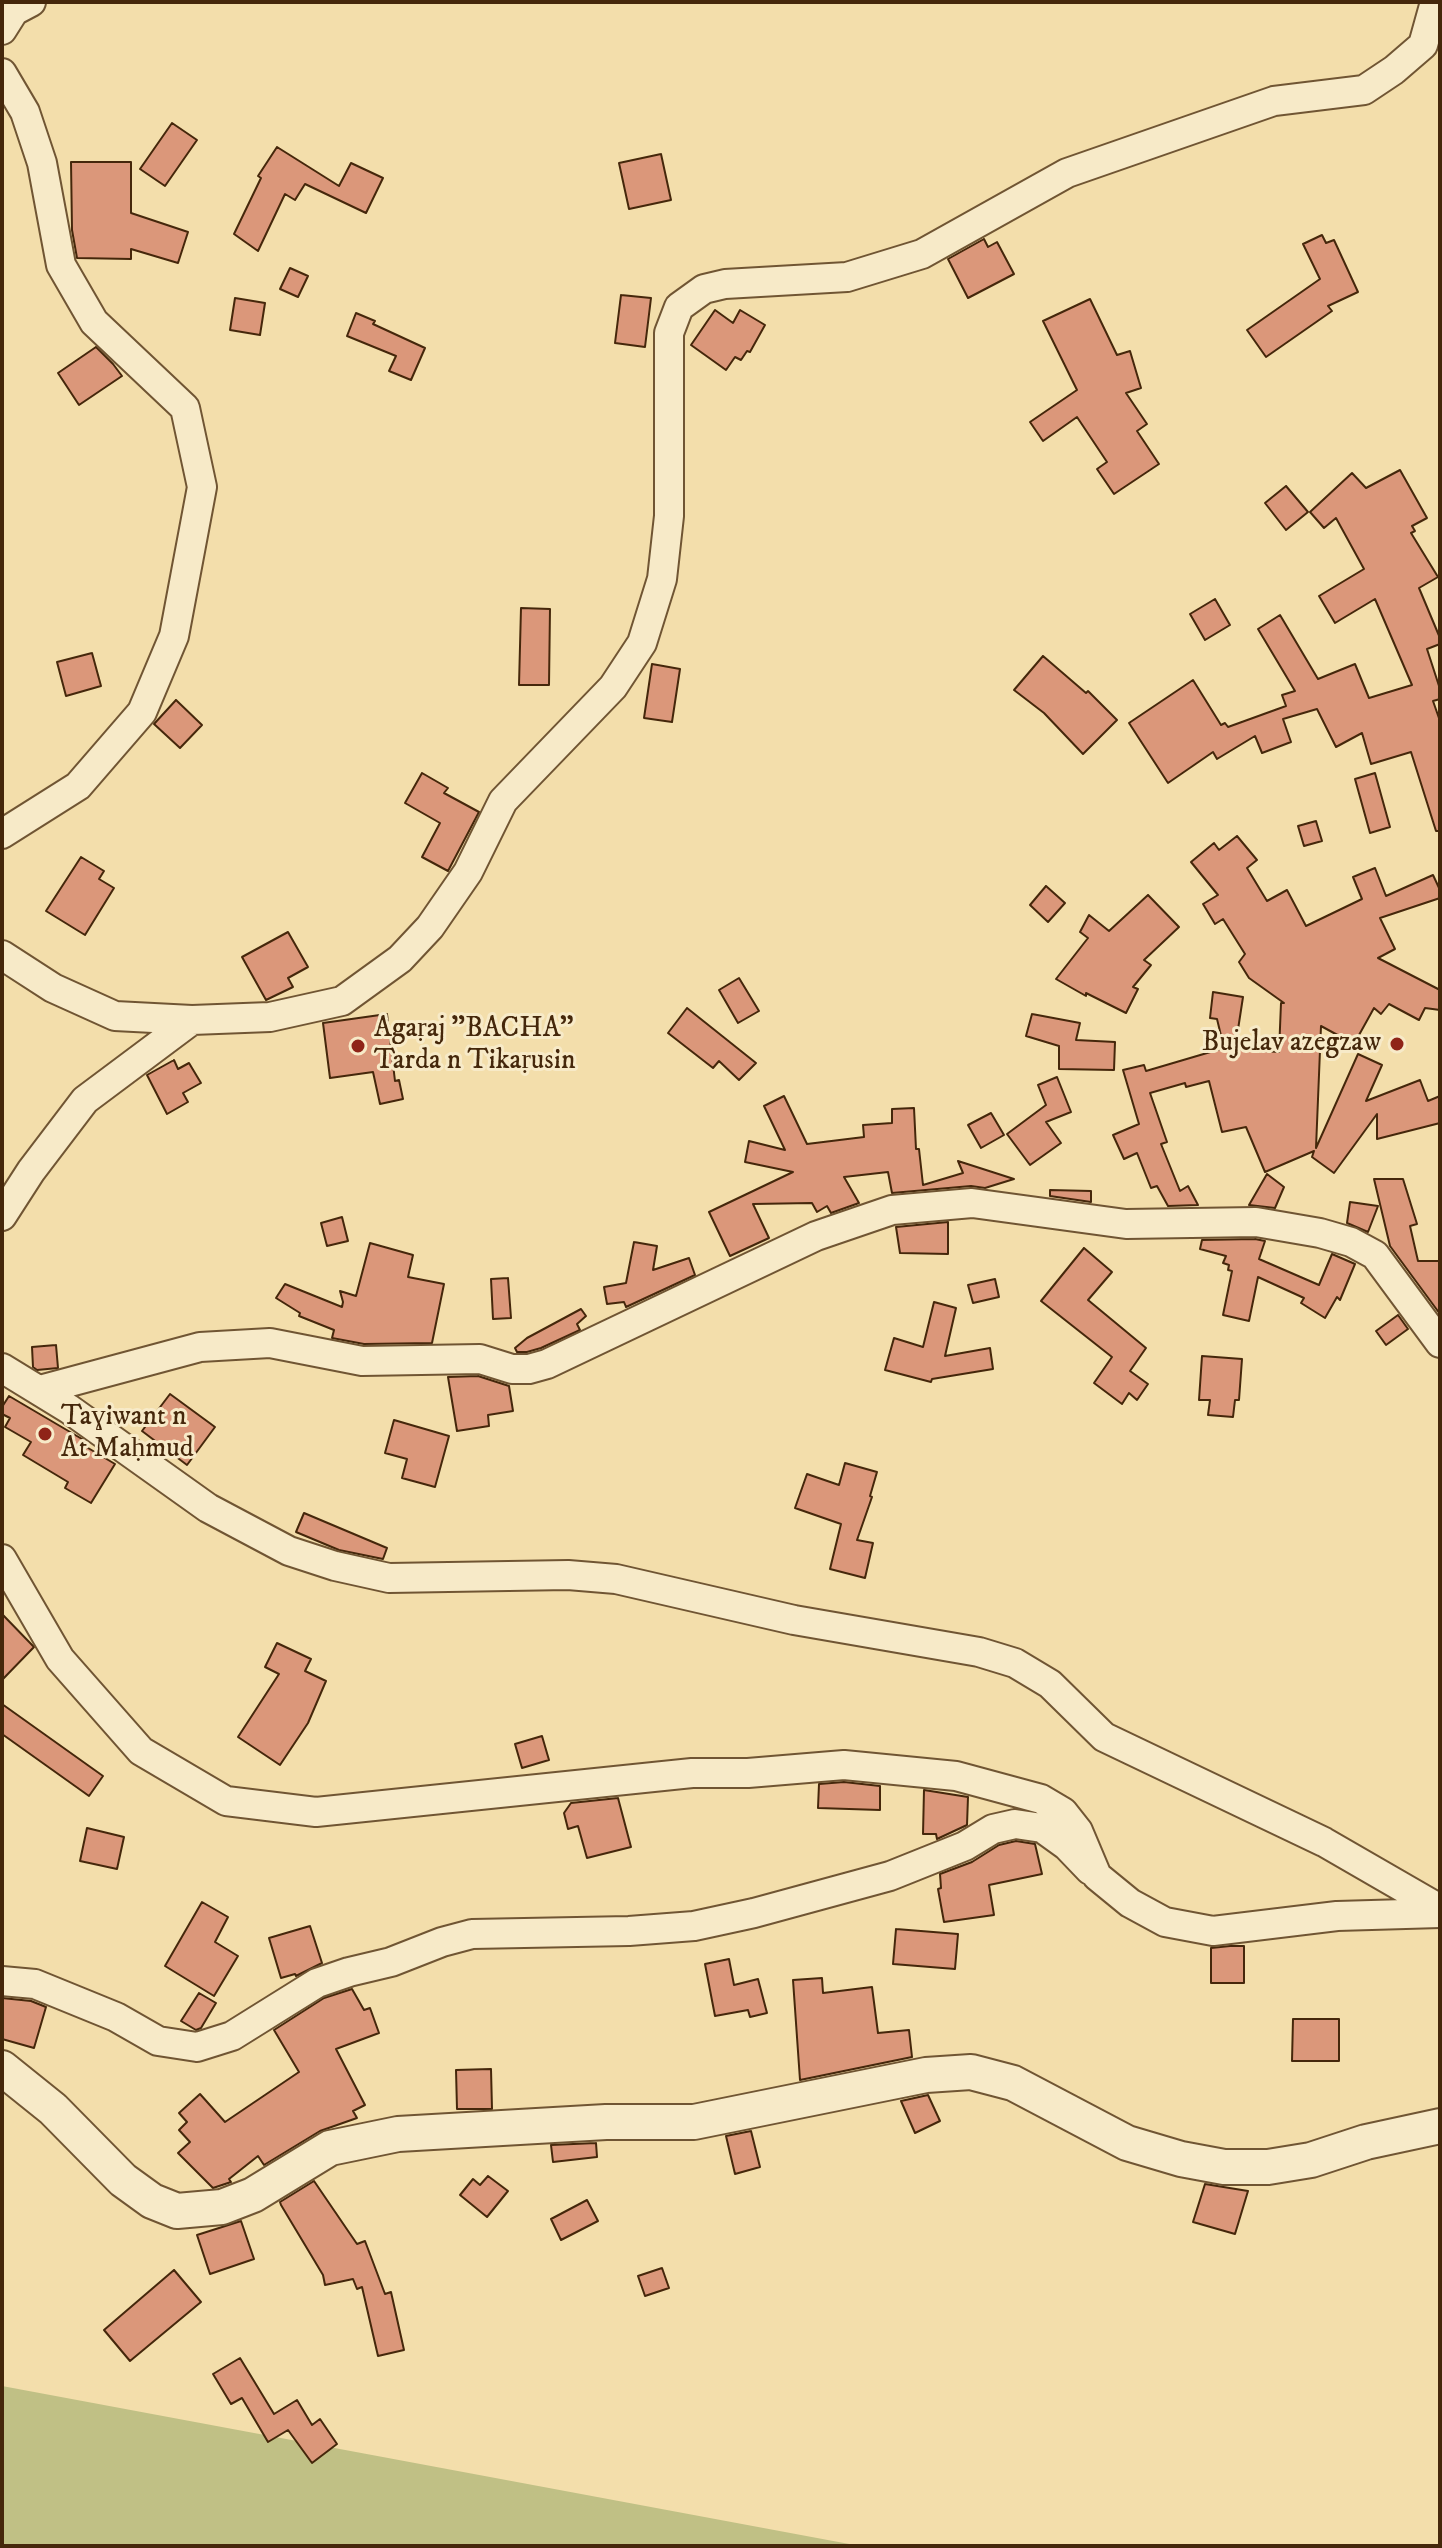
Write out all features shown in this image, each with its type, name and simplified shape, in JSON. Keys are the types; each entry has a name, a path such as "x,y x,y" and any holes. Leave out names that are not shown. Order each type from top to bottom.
{"street":[{"path":"2,30 14,11 31,2"},
{"path":"2,955 53,988 115,1016 192,1020 270,1017 342,1001 400,959 430,927 468,872 503,801 613,687 642,643 662,579 669,516 669,333 679,307 704,289 725,284 847,277 922,254 1067,173 1274,101 1364,90 1423,45 1435,2"},
{"path":"2,73 25,112 42,163 61,265 94,322 185,408 202,487 174,636 142,712 78,786 2,834"},
{"path":"2,1216 31,1171 85,1100 192,1020"},
{"path":"40,1390 200,1347 270,1343 362,1361 480,1359 512,1369 529,1369 547,1364 816,1236 892,1210 972,1203 1126,1224 1256,1222 1320,1233 1351,1242 1375,1255 1440,1343"},
{"path":"2,1368 40,1390 208,1508 289,1551 335,1566 389,1578 568,1575 616,1579 794,1620 979,1652 1015,1663 1050,1684 1104,1737 1324,1842 1440,1911"},
{"path":"2,1559 60,1659 141,1751 226,1801 316,1812 692,1773 748,1773 844,1765 956,1776 1041,1799 1063,1812 1078,1831 1097,1876"},
{"path":"2,1981 35,1984 116,2017 158,2041 197,2047 232,2036 317,1983 391,1962 457,1938 472,1934 629,1931 694,1926 890,1876 965,1846 993,1829 1015,1824 1042,1828 1067,1846 1130,1903 1165,1922 1213,1931 1337,1916 1440,1911"},
{"path":"2,2068 53,2109 123,2180 152,2201 177,2211 222,2207 253,2195 330,2148 398,2134 606,2122 694,2122 926,2075 971,2072 1013,2083 1127,2143 1181,2159 1224,2167 1268,2167 1311,2160 1366,2142 1440,2126"}],"green space":[{"path":"2,2386 860,2546 2,2546"}],"building":[{"path":"172,123 197,140 165,186 140,169"},
{"path":"277,147 339,186 351,163 383,178 366,213 305,184 295,200 285,194 258,251 234,234 261,178 258,176"},
{"path":"661,154 671,200 629,209 619,163"},
{"path":"71,162 131,162 131,213 188,232 178,263 131,249 131,259 77,258 72,230"},
{"path":"1322,235 1326,243 1334,240 1358,292 1328,306 1332,311 1266,357 1247,330 1320,279 1303,244"},
{"path":"984,239 988,247 997,242 1014,274 968,298 948,259"},
{"path":"290,268 308,276 298,297 280,289"},
{"path":"621,295 651,298 645,347 615,343"},
{"path":"235,298 265,303 260,335 230,330"},
{"path":"1090,299 1117,355 1130,351 1141,388 1126,393 1147,424 1137,431 1159,464 1114,494 1097,469 1107,462 1077,417 1043,441 1030,422 1077,390 1043,321"},
{"path":"715,310 733,323 740,310 765,325 750,352 747,351 741,360 735,357 726,370 691,345"},
{"path":"356,313 425,348 411,380 389,371 396,356 347,336"},
{"path":"96,347 122,376 79,405 58,373"},
{"path":"1400,470 1427,518 1412,526 1415,531 1411,533 1438,577 1419,588 1440,638 1440,644 1427,649 1440,689 1440,699 1433,701 1440,721 1440,831 1436,831 1411,752 1371,764 1362,733 1336,747 1317,709 1283,719 1291,742 1262,753 1255,736 1217,759 1213,752 1168,783 1129,723 1193,680 1221,725 1225,723 1228,727 1286,706 1282,695 1295,691 1258,629 1280,615 1318,679 1355,664 1369,698 1412,685 1375,599 1335,623 1319,596 1364,569 1336,518 1324,528 1310,512 1352,473 1366,488"},
{"path":"1286,486 1308,512 1286,530 1265,503"},
{"path":"1215,599 1230,625 1205,640 1190,614"},
{"path":"521,608 550,609 549,685 519,685"},
{"path":"92,653 101,686 66,696 57,662"},
{"path":"1043,656 1086,693 1088,691 1117,720 1083,754 1044,713 1014,690"},
{"path":"652,664 680,669 672,722 644,718"},
{"path":"176,700 202,725 180,748 154,724"},
{"path":"422,773 448,788 444,793 479,812 448,871 422,857 440,823 405,803"},
{"path":"1375,773 1390,827 1370,833 1355,779"},
{"path":"1316,821 1322,841 1304,846 1298,826"},
{"path":"1237,836 1257,860 1247,868 1267,901 1287,890 1306,926 1362,899 1353,877 1375,868 1386,896 1433,875 1440,898 1380,918 1395,949 1378,958 1440,990 1440,1010 1425,1008 1419,1020 1389,1004 1381,1014 1374,1008 1354,1044 1321,1026 1316,1148 1358,1054 1382,1065 1366,1101 1420,1080 1428,1101 1440,1096 1440,1123 1377,1139 1377,1114 1334,1173 1312,1157 1314,1151 1265,1172 1246,1127 1222,1132 1209,1081 1186,1087 1185,1083 1150,1093 1167,1142 1161,1144 1180,1191 1188,1186 1198,1205 1168,1206 1157,1186 1151,1188 1137,1153 1124,1159 1113,1135 1139,1124 1123,1070 1144,1065 1146,1071 1224,1048 1217,1019 1210,1018 1213,992 1243,997 1235,1049 1279,1052 1281,1003 1284,1003 1249,978 1239,962 1245,954 1223,919 1215,924 1203,904 1218,895 1191,862 1214,843 1219,850"},
{"path":"81,857 104,871 99,879 114,888 85,935 46,911"},
{"path":"1046,886 1065,903 1048,922 1030,905"},
{"path":"1148,895 1179,927 1144,960 1151,965 1133,987 1138,989 1126,1013 1056,979 1088,938 1080,932 1089,915 1109,931"},
{"path":"288,932 308,967 288,978 293,987 266,1000 242,957"},
{"path":"739,978 759,1011 738,1023 719,990"},
{"path":"687,1008 756,1063 739,1080 719,1061 713,1068 668,1033"},
{"name":"Agaṛaj \"BACHA\" Tarda n Tikaṛusin","path":"387,1014 395,1081 399,1080 403,1099 380,1104 373,1072 330,1078 323,1023"},
{"path":"1032,1014 1080,1023 1076,1040 1115,1042 1114,1070 1059,1069 1059,1046 1026,1036"},
{"path":"174,1060 178,1069 189,1063 201,1083 183,1093 188,1102 167,1114 147,1075"},
{"path":"1057,1077 1071,1112 1046,1122 1061,1143 1030,1165 1007,1134 1046,1105 1038,1085"},
{"path":"784,1096 807,1144 864,1137 863,1125 892,1123 892,1109 914,1108 916,1149 919,1149 923,1185 963,1173 958,1161 1014,1179 985,1188 971,1186 892,1193 888,1172 844,1177 859,1203 831,1213 827,1206 817,1212 812,1203 753,1204 769,1238 730,1256 709,1212 793,1172 745,1162 749,1141 785,1150 764,1106"},
{"path":"991,1113 1004,1135 981,1148 968,1125"},
{"path":"1267,1174 1284,1187 1275,1208 1249,1205"},
{"path":"1374,1179 1403,1179 1417,1224 1410,1226 1418,1261 1440,1261 1440,1314 1390,1246"},
{"path":"1050,1190 1091,1191 1091,1202 1050,1196"},
{"path":"1350,1202 1378,1206 1368,1232 1347,1223"},
{"path":"342,1217 348,1241 327,1246 321,1223"},
{"path":"948,1222 948,1254 900,1253 896,1227"},
{"path":"1202,1240 1265,1241 1259,1259 1319,1285 1332,1254 1355,1264 1340,1300 1337,1297 1325,1318 1301,1303 1304,1298 1258,1277 1249,1321 1223,1315 1232,1271 1228,1270 1229,1265 1223,1263 1226,1256 1200,1249"},
{"path":"634,1242 657,1246 653,1270 689,1258 695,1275 626,1307 624,1302 607,1304 604,1287 626,1283"},
{"path":"370,1243 413,1255 408,1277 444,1284 432,1343 364,1344 332,1338 334,1330 299,1316 300,1313 276,1298 285,1284 342,1307 340,1291 356,1296"},
{"path":"1084,1248 1112,1272 1088,1300 1146,1348 1130,1371 1148,1384 1137,1400 1129,1393 1122,1404 1094,1383 1112,1357 1041,1301"},
{"path":"508,1278 511,1318 493,1319 491,1279"},
{"path":"995,1279 999,1297 973,1303 968,1285"},
{"path":"934,1302 956,1308 945,1356 990,1348 993,1369 932,1379 931,1382 885,1370 894,1338 923,1347"},
{"path":"581,1309 586,1316 577,1324 580,1330 541,1348 517,1352 515,1348 527,1338"},
{"path":"1398,1315 1408,1329 1386,1345 1376,1331"},
{"path":"56,1345 58,1368 37,1370 33,1367 32,1347"},
{"path":"1202,1356 1242,1359 1239,1400 1235,1400 1233,1417 1208,1415 1210,1400 1199,1400"},
{"path":"478,1376 509,1386 513,1411 488,1415 489,1426 457,1431 448,1377"},
{"path":"170,1394 215,1427 187,1465 142,1431"},
{"name":"Taɣiwant n At Maḥmud","path":"9,1396 82,1439 85,1441 83,1445 115,1464 91,1503 65,1488 68,1482 23,1455 31,1442 5,1427 10,1418 2,1414 2,1407"},
{"path":"394,1420 449,1436 435,1487 402,1478 407,1459 385,1453"},
{"path":"845,1463 877,1472 857,1540 873,1543 865,1578 830,1569 841,1524 795,1508 807,1474 839,1485"},
{"path":"304,1513 387,1548 383,1559 339,1550 296,1532"},
{"path":"2,1614 34,1647 2,1680"},
{"path":"277,1643 311,1659 305,1671 326,1681 308,1723 280,1765 238,1737 279,1674 265,1667"},
{"path":"2,1704 103,1776 89,1796 2,1734"},
{"path":"542,1736 549,1760 522,1768 515,1744"},
{"path":"844,1782 880,1786 880,1810 818,1808 819,1784"},
{"path":"924,1790 968,1797 967,1825 937,1839 936,1834 923,1834"},
{"path":"618,1798 631,1847 587,1858 578,1826 568,1829 564,1813 571,1803"},
{"path":"87,1828 124,1837 117,1869 80,1861"},
{"path":"1016,1841 1035,1844 1042,1874 989,1885 994,1915 944,1922 938,1889 941,1888 940,1874 972,1862 999,1845"},
{"path":"202,1902 228,1917 215,1942 238,1956 214,1996 165,1966"},
{"path":"310,1926 322,1963 296,1976 281,1978 269,1938"},
{"path":"896,1929 958,1934 955,1969 893,1964"},
{"path":"1244,1946 1244,1983 1211,1983 1211,1948"},
{"path":"729,1959 734,1985 758,1979 767,2013 750,2017 748,2010 715,2016 705,1964"},
{"path":"822,1978 823,1993 872,1987 878,2033 909,2030 912,2057 800,2080 793,1980"},
{"path":"352,1989 364,2010 370,2008 379,2033 336,2049 365,2105 353,2111 357,2118 320,2131 264,2165 258,2156 229,2179 231,2182 213,2188 178,2153 190,2142 179,2130 187,2122 179,2113 200,2094 225,2122 299,2072 274,2030 324,1998"},
{"path":"199,1993 216,2003 201,2028 196,2030 181,2021"},
{"path":"2,1998 31,2001 46,2007 34,2048 2,2039"},
{"path":"1293,2019 1339,2019 1339,2061 1292,2061"},
{"path":"491,2069 492,2109 457,2109 456,2070"},
{"path":"928,2095 940,2121 915,2133 901,2101"},
{"path":"751,2131 760,2167 735,2174 726,2136"},
{"path":"596,2143 597,2157 553,2162 551,2145"},
{"path":"488,2176 508,2191 487,2217 460,2195 473,2179 480,2185"},
{"path":"314,2181 357,2244 365,2241 385,2294 391,2292 404,2350 378,2356 362,2287 357,2289 353,2279 325,2285 323,2275 281,2205 280,2202"},
{"path":"1205,2184 1248,2191 1235,2234 1193,2222"},
{"path":"587,2200 598,2221 561,2240 551,2219"},
{"path":"241,2221 254,2259 210,2274 197,2235"},
{"path":"662,2268 669,2288 645,2296 638,2276"},
{"path":"174,2270 201,2302 130,2361 104,2330"},
{"path":"240,2358 274,2414 297,2400 312,2425 320,2419 337,2444 312,2463 288,2430 268,2442 242,2398 231,2404 213,2374"}],"place":[{"name":"Bujelav azegzaw","path":"1397,1044"},
{"name":"Agaṛaj \"BACHA\" Tarda n Tikaṛusin","path":"358,1046"},
{"name":"Taɣiwant n At Maḥmud","path":"45,1434"}]}
